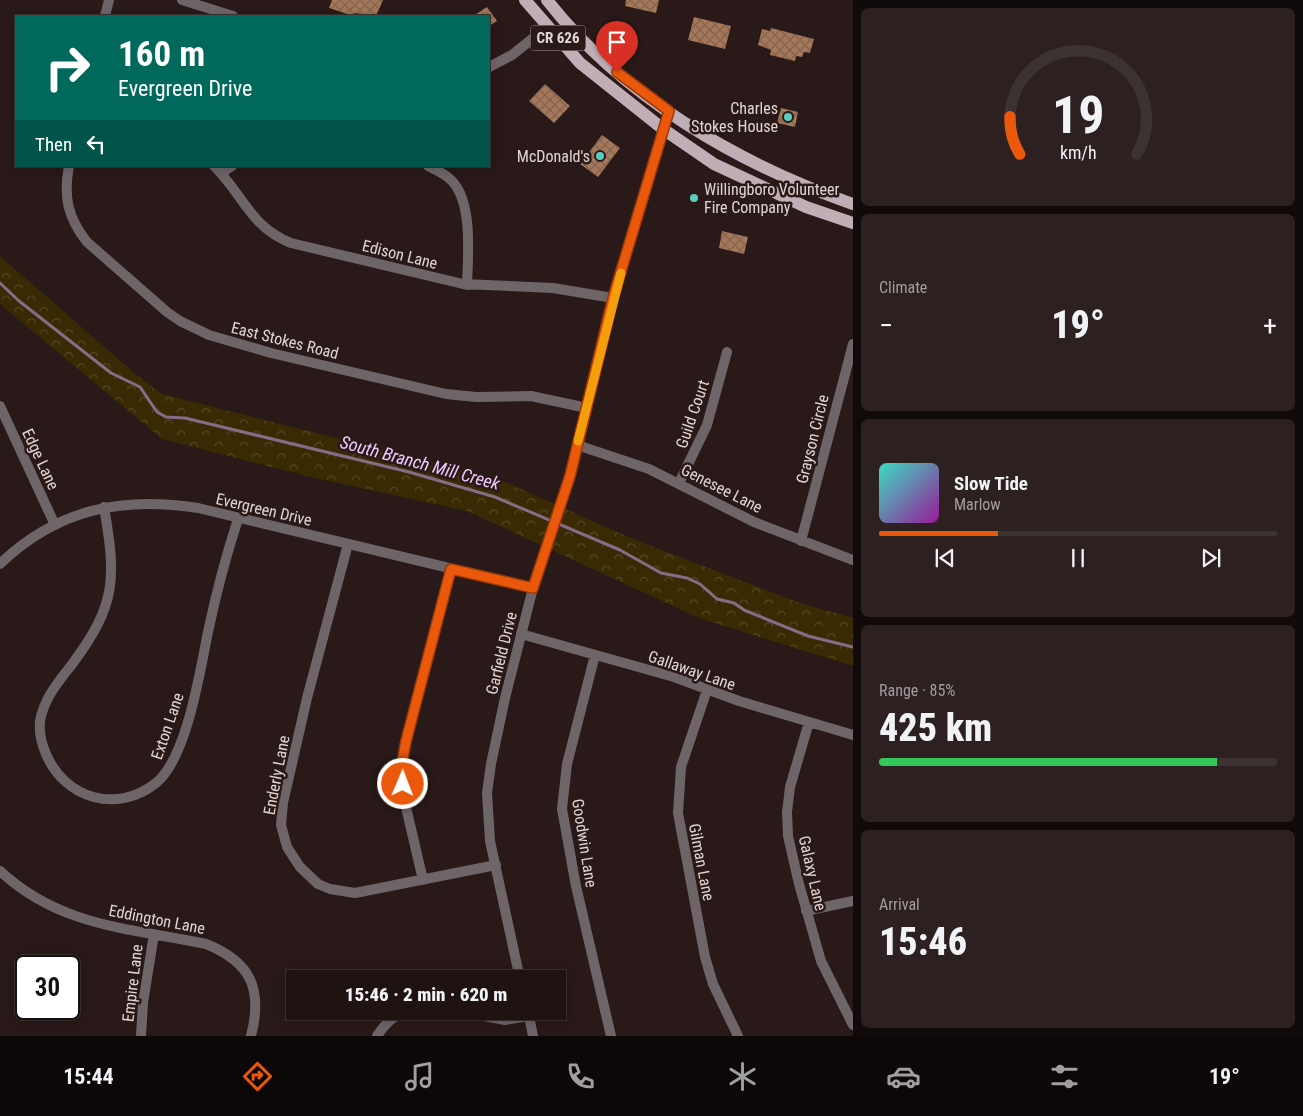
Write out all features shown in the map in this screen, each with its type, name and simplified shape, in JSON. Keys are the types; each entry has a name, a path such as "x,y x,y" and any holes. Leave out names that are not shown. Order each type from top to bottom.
{"main road":[{"name":"CR 626","path":"525,0 580,63 663,129 714,164 806,207 853,224"},
{"name":"CR 626","path":"547,0 604,63 715,142 766,168 853,204"}],"street":[{"path":"105,15 109,0"},
{"path":"182,0 230,15"},
{"path":"490,66 512,55 548,27"},
{"name":"Garfield Drive","path":"518,970 488,822 488,793 503,708 533,588 546,543 570,476 613,298 669,111"},
{"name":"East Stokes Road","path":"69,167 65,191 66,205 78,230 87,242 167,312 194,329 271,353 446,394 476,397 531,396 587,408"},
{"path":"430,167 452,180 464,205 468,254 467,284"},
{"name":"Edison Lane","path":"217,170 255,220 278,237 420,276 467,284 553,288 613,298"},
{"name":"Grayson Circle","path":"800,541 853,344"},
{"name":"Guild Court","path":"679,483 696,453 709,420 727,352"},
{"name":"Edge Lane","path":"0,406 4,424 55,525"},
{"name":"Genesee Lane","path":"577,445 624,459 679,483 746,518 800,541 853,560"},
{"name":"Evergreen Drive","path":"0,564 34,538 55,525 85,512 104,507 161,503 198,508 533,588"},
{"name":"Exton Lane","path":"104,507 112,566 107,603 93,636 50,695 40,724 43,746 53,768 74,790 101,799 125,798 146,790 164,776 170,766 180,743 192,703 227,554 238,519"},
{"name":"Enderly Lane","path":"348,544 289,773 281,814 283,836 300,867 308,877 330,889 355,893 496,865"},
{"path":"423,880 405,803 402,763 451,569"},
{"name":"Gallaway Lane","path":"521,634 674,677 707,690 853,735"},
{"name":"Goodwin Lane","path":"595,655 567,764 562,809 576,886 611,1036"},
{"name":"Gilman Lane","path":"707,690 681,767 678,813 705,957 713,984 738,1036"},
{"name":"Galaxy Lane","path":"809,722 792,781 787,812 790,849 821,961 853,1025"},
{"name":"Eddington Lane","path":"0,871 29,895 70,915 206,944 224,951 240,962 248,973 256,1008 251,1036"},
{"path":"806,911 853,901"},
{"name":"Empire Lane","path":"141,1036 143,1003 154,934"},
{"path":"377,1036 390,1020"},
{"path":"529,1020 533,1036"}],"green space":[{"path":"0,256 134,373 162,394 499,479 628,537 800,603 853,618 853,666 699,618 467,511 315,478 162,439 0,304"}],"building":[{"path":"332,0 383,0 376,15 355,13 350,15 329,8"},
{"path":"626,0 659,0 656,13 625,6"},
{"path":"487,7 497,21 490,25 490,15 475,15"},
{"path":"694,17 731,26 725,49 688,40"},
{"path":"771,28 814,39 810,53 804,52 802,57 796,56 795,61 770,55 771,50 758,45 762,29 770,31"},
{"path":"545,84 570,106 554,123 529,101"},
{"name":"Charles Stokes House","path":"781,108 798,112 795,127 777,123"},
{"name":"McDonald's","path":"602,135 620,148 598,177 580,164"},
{"path":"722,231 748,237 744,254 719,248"}],"waterway":[{"name":"South Branch Mill Creek","path":"0,283 19,301 111,373 140,387 157,412 166,417 185,418 409,472 495,497 620,550 661,573 687,578 700,584 717,599 734,603 744,610 808,636 853,647"}],"slow traffic":[{"path":"578,441 613,298 621,273"}],"place":[{"name":"Charles Stokes House","path":"788,117"},
{"name":"McDonald's","path":"600,156"},
{"name":"Willingboro Volunteer Fire Company","path":"694,198"}],"route":[{"path":"403,784 402,763 406,741 451,569 533,588 546,543 570,476 613,298 669,111 617,72"}]}
